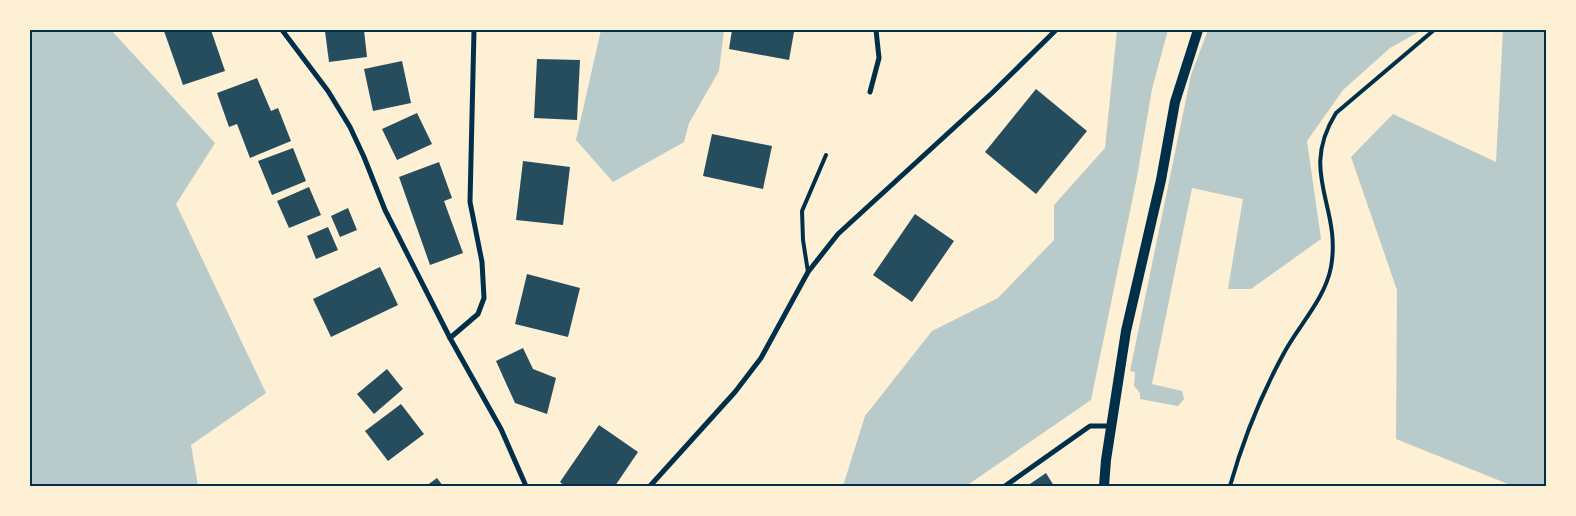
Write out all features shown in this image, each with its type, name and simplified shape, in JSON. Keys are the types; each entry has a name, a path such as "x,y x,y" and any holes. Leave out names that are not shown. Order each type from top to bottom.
{"main road":[{"path":"1104,486 1111,426 1126,331 1161,180 1175,102 1198,30"}],"street":[{"path":"282,30 328,92 350,127 385,210 450,338 501,429 526,486"},
{"path":"450,338 478,314 484,298 482,262 470,202 474,30"},
{"path":"870,92 879,58 876,30"},
{"path":"650,486 735,392 756,365 808,272 838,234 992,93 1056,30"},
{"path":"1005,486 1090,426 1111,426"}],"lane":[{"path":"1230,486 1261,396 1285,350 1324,289 1331,269 1333,229 1320,171 1319,154 1325,130 1336,113 1434,30"},
{"path":"808,272 803,240 802,212 826,155"}],"shaded area":[{"path":"30,30 111,30 215,143 176,204 266,393 191,445 198,486 30,486"},
{"path":"601,30 724,30 719,71 689,123 684,142 613,182 576,140"},
{"path":"1117,30 1168,30 1152,89 1137,177 1091,400 966,486 843,486 865,416 932,331 998,298 1054,240 1054,205 1105,148"},
{"path":"1208,30 1422,30 1390,48 1343,90 1307,141 1321,239 1251,289 1228,289 1243,199 1192,188 1152,384 1182,391 1184,399 1178,406 1140,399 1140,393 1134,386 1135,372 1130,371 1191,75"},
{"path":"1503,30 1546,30 1546,486 1513,486 1396,439 1397,290 1351,157 1393,114 1496,162"}],"building":[{"path":"211,30 225,71 183,85 164,31"},
{"path":"364,30 367,57 329,62 325,31"},
{"path":"732,30 782,30 794,32 789,60 729,49"},
{"path":"537,59 580,60 577,120 534,118"},
{"path":"402,61 411,103 373,111 364,69"},
{"path":"257,78 271,111 278,108 291,141 250,158 237,124 229,127 217,93"},
{"path":"1036,89 1087,131 1036,194 985,152"},
{"path":"417,113 432,144 397,160 382,129"},
{"path":"712,134 772,146 763,189 703,176"},
{"path":"293,148 306,181 272,195 258,161"},
{"path":"523,161 570,167 563,225 516,220"},
{"path":"439,162 452,198 444,201 463,253 430,265 399,177"},
{"path":"309,187 321,215 289,228 277,201"},
{"path":"348,208 357,230 340,237 331,216"},
{"path":"915,214 954,241 912,302 873,275"},
{"path":"328,227 338,250 316,259 307,236"},
{"path":"380,267 398,305 331,337 313,299"},
{"path":"527,274 580,288 568,337 515,324"},
{"path":"523,348 533,369 556,378 547,414 515,403 496,361"},
{"path":"387,369 403,389 374,414 357,394"},
{"path":"401,404 424,434 388,461 365,431"},
{"path":"599,425 638,452 615,486 565,486 560,482"},
{"path":"1046,473 1054,486 1027,486"},
{"path":"437,478 443,486 426,486"}]}
